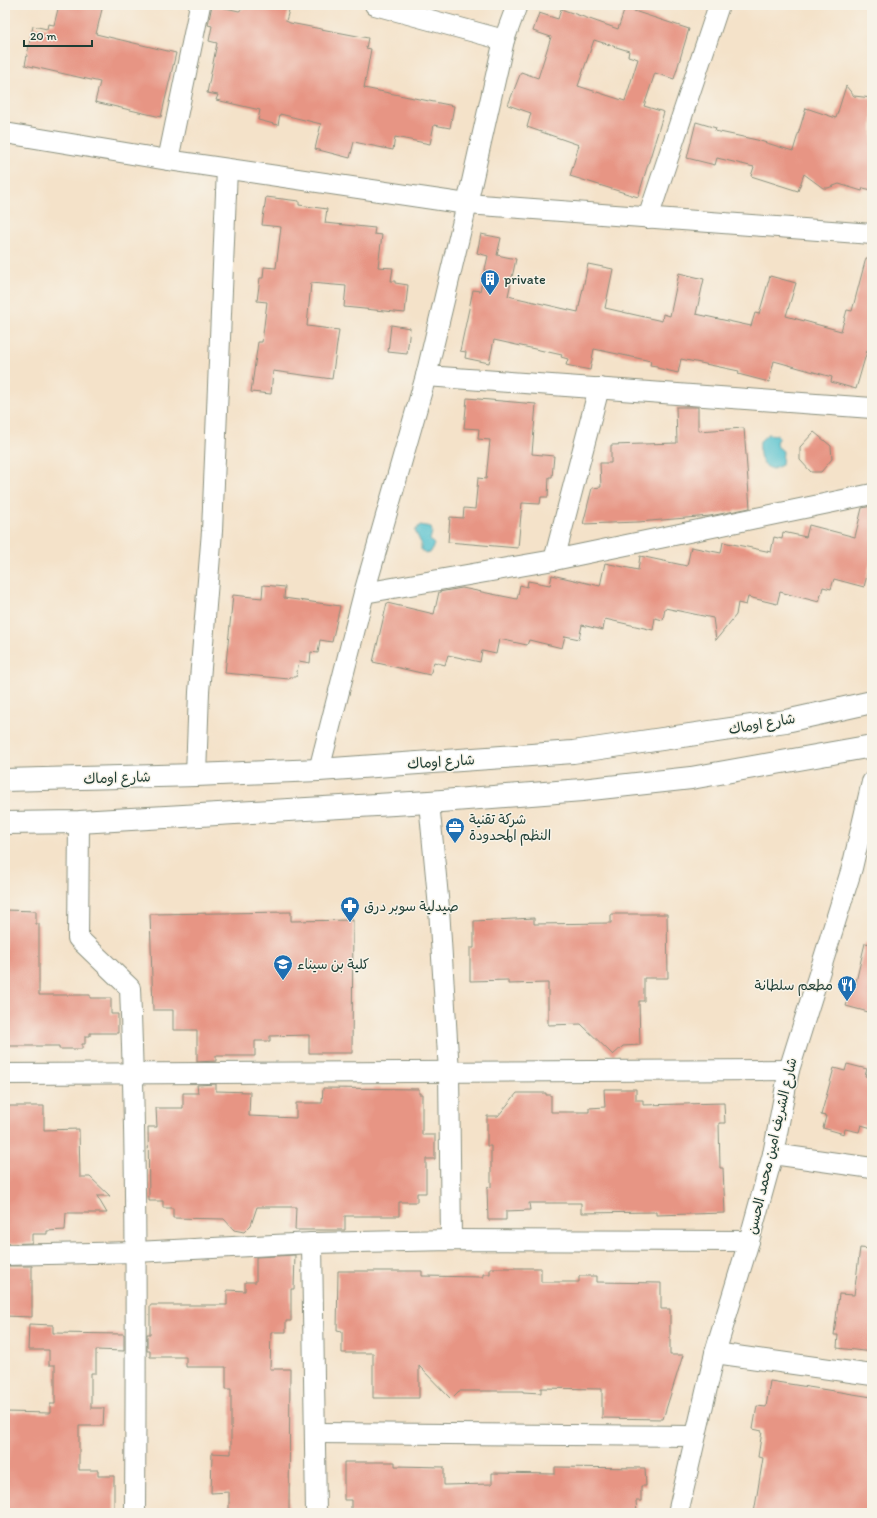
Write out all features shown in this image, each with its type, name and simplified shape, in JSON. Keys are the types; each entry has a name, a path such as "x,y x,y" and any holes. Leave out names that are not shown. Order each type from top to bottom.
{"main road":[{"name":"شارع اوماك","path":"5,780 196,776 320,770 573,752 786,721 872,702"},
{"path":"5,823 78,822 429,802 582,790 691,778 872,746"}],"street":[{"path":"168,160 200,5"},
{"path":"375,5 504,40"},
{"path":"320,770 364,593 426,376 504,40 517,5"},
{"path":"648,218 719,5"},
{"path":"5,133 168,160 467,204 872,234"},
{"path":"196,776 199,692 212,531 227,169"},
{"path":"426,376 872,408"},
{"path":"554,560 599,388"},
{"path":"364,593 554,560 872,494"},
{"name":"شارع الشريف امين محمد الحسن","path":"678,1513 715,1353 749,1241 773,1154 789,1070 852,868 872,782"},
{"path":"429,802 439,908 449,1072 451,1240"},
{"path":"78,822 78,938 130,988 136,1252 135,1513"},
{"path":"5,1074 789,1070"},
{"path":"773,1154 872,1168"},
{"path":"5,1255 136,1252 312,1243 451,1240 749,1241"},
{"path":"312,1243 316,1513"},
{"path":"715,1353 872,1375"},
{"path":"316,1433 695,1436"}],"water":[{"path":"768,434 779,437 776,442 777,446 783,451 782,465 773,469 762,462 760,454 760,441"},
{"path":"420,525 431,527 432,532 430,540 434,544 431,552 426,553 421,550 421,543 415,531"}],"building":[{"path":"59,5 103,5 96,34 176,53 161,117 95,102 100,82 25,65 33,26 47,29 48,24 54,25"},
{"path":"212,5 239,11 249,5 267,5 289,10 286,21 290,23 368,38 366,48 371,49 364,88 454,106 450,128 434,125 430,144 395,137 393,150 354,142 350,158 315,149 321,124 280,114 278,125 258,120 260,110 216,100 218,95 207,93 217,43 209,41 212,26 208,25"},
{"path":"625,8 689,29 674,79 655,73 644,106 664,112 638,197 570,176 579,145 527,127 531,113 508,105 521,72 538,78 551,37 533,31 539,13 558,19 561,9 618,29","holes":["594,40 629,51 628,56 638,59 625,101 578,86"]},
{"path":"846,86 854,96 872,98 872,190 863,188 862,191 839,184 828,188 823,188 804,174 798,191 751,176 754,167 717,158 715,165 687,158 696,122 716,128 715,131 757,140 793,151 806,108 836,118"},
{"path":"266,197 299,201 299,205 327,209 325,223 375,228 374,234 382,235 378,267 393,268 391,281 408,285 405,313 344,307 346,286 311,283 307,326 339,330 332,379 273,371 271,394 251,392 258,342 262,342 267,302 257,301 260,278 263,278 264,267 276,268 281,227 262,225"},
{"path":"481,234 501,238 497,255 516,259 508,296 578,312 588,264 613,269 605,308 662,321 663,314 670,316 679,273 704,279 696,314 751,326 755,313 759,314 770,276 796,283 786,316 841,331 847,310 852,311 866,258 872,258 872,352 867,351 856,389 831,382 832,377 774,361 769,382 738,374 739,371 681,359 678,373 650,365 651,361 594,349 590,370 566,365 568,359 561,357 562,355 494,340 489,363 465,358 466,352 460,351 473,290 480,291 488,256 477,253"},
{"path":"391,325 410,328 407,354 388,352"},
{"path":"467,398 536,404 532,454 554,456 552,477 549,477 548,497 541,497 540,504 522,503 518,548 448,542 450,517 463,518 464,508 475,509 478,478 486,479 490,440 478,439 479,429 464,428"},
{"path":"676,407 698,407 698,431 744,428 750,508 710,516 638,522 583,524 592,488 601,487 600,463 611,463 611,445 677,443"},
{"path":"814,432 831,446 832,459 821,472 811,472 800,460 800,447"},
{"path":"872,506 872,556 864,587 834,579 831,589 823,587 819,602 780,592 777,604 748,597 746,605 738,603 736,615 716,640 713,618 665,608 663,620 655,618 653,630 605,619 603,630 582,625 579,639 565,636 562,648 529,640 527,645 499,639 496,654 482,651 480,662 448,655 445,665 434,662 430,675 373,662 387,603 434,614 439,592 462,588 517,599 520,585 527,587 528,581 550,585 552,575 600,586 605,563 638,570 640,556 687,566 691,547 721,553 723,542 771,552 774,537 782,539 783,532 806,537 809,525 855,537 862,508"},
{"path":"263,585 285,587 284,598 340,606 332,642 320,640 318,653 311,652 310,663 299,661 296,677 290,677 289,679 225,673 233,595 262,598"},
{"path":"5,910 36,911 36,924 39,924 39,995 90,995 90,998 111,998 111,1014 118,1014 118,1033 90,1033 90,1036 85,1036 85,1044 82,1044 82,1049 59,1049 59,1046 5,1046"},
{"path":"291,912 291,921 353,920 352,1053 309,1053 309,1035 270,1036 270,1041 255,1041 255,1056 216,1056 216,1061 197,1062 197,1030 173,1030 173,1010 153,1010 150,914"},
{"path":"611,914 667,914 668,978 644,978 644,1001 639,1001 640,1045 623,1046 613,1055 581,1024 548,1025 548,983 508,984 508,980 470,981 470,948 474,948 474,921 534,918 534,924 611,923"},
{"path":"865,943 872,944 872,1013 846,1006 852,985 855,986"},
{"path":"847,1064 867,1069 865,1076 872,1078 872,1128 861,1125 859,1132 845,1129 844,1134 823,1128 826,1116 821,1115 834,1068 845,1071"},
{"path":"216,1084 216,1091 250,1092 249,1116 296,1118 296,1103 322,1103 323,1088 419,1089 419,1094 422,1094 422,1135 435,1135 435,1159 426,1159 426,1193 417,1193 417,1202 399,1202 399,1216 345,1216 345,1230 295,1230 296,1207 257,1207 251,1225 244,1232 234,1230 224,1219 173,1218 173,1208 163,1208 163,1201 149,1201 148,1127 157,1127 156,1108 183,1108 183,1093 198,1093 197,1085"},
{"path":"604,1089 636,1089 636,1100 643,1100 643,1105 724,1103 725,1123 719,1123 720,1168 723,1168 725,1213 656,1215 656,1212 581,1213 581,1203 529,1203 530,1210 506,1211 506,1220 488,1220 487,1188 491,1187 491,1146 487,1146 487,1116 498,1116 517,1093 546,1093 546,1095 551,1095 551,1112 589,1112 589,1108 605,1107"},
{"path":"5,1106 44,1106 44,1130 79,1129 80,1177 90,1177 110,1196 97,1196 107,1213 66,1213 65,1230 47,1231 47,1234 32,1234 32,1243 5,1244"},
{"path":"860,1248 872,1249 872,1352 837,1348 838,1335 834,1335 839,1294 854,1295"},
{"path":"295,1255 294,1289 291,1289 291,1321 286,1321 286,1332 271,1332 270,1369 290,1369 289,1513 229,1513 229,1492 211,1493 212,1453 231,1454 231,1389 226,1389 226,1367 186,1367 186,1357 150,1357 150,1351 147,1351 147,1334 150,1334 150,1305 227,1305 227,1290 245,1291 245,1282 256,1282 256,1257"},
{"path":"5,1266 32,1266 32,1317 5,1316"},
{"path":"490,1268 541,1268 541,1282 579,1282 579,1276 597,1276 597,1282 661,1283 661,1309 670,1309 670,1355 683,1355 663,1419 602,1418 602,1389 541,1388 541,1393 523,1391 459,1391 451,1399 419,1366 419,1398 373,1398 373,1353 342,1353 342,1331 337,1330 338,1271 422,1271 422,1276 483,1277 483,1274 490,1274"},
{"path":"29,1324 53,1325 53,1333 124,1334 124,1351 96,1350 96,1373 91,1373 91,1408 104,1408 103,1426 79,1426 79,1470 98,1470 98,1476 114,1476 114,1513 5,1513 5,1412 50,1413 50,1404 55,1404 55,1365 49,1365 49,1350 28,1350"},
{"path":"770,1381 872,1397 872,1513 754,1513 763,1458 758,1457 762,1431 753,1429 757,1406 766,1407"},
{"path":"344,1462 395,1462 395,1466 444,1467 444,1485 492,1484 492,1473 555,1474 555,1467 645,1468 646,1486 641,1486 641,1501 636,1501 637,1513 351,1513 351,1500 344,1500"}],"place":[{"name":"private","path":"490,296"},
{"name":"شركة تقنية النظم المحدودة","path":"455,844"},
{"name":"صيدلية سوبر درق","path":"350,923"},
{"name":"كلية بن سيناء","path":"283,981"},
{"name":"مطعم سلطانة","path":"847,1002"}]}
